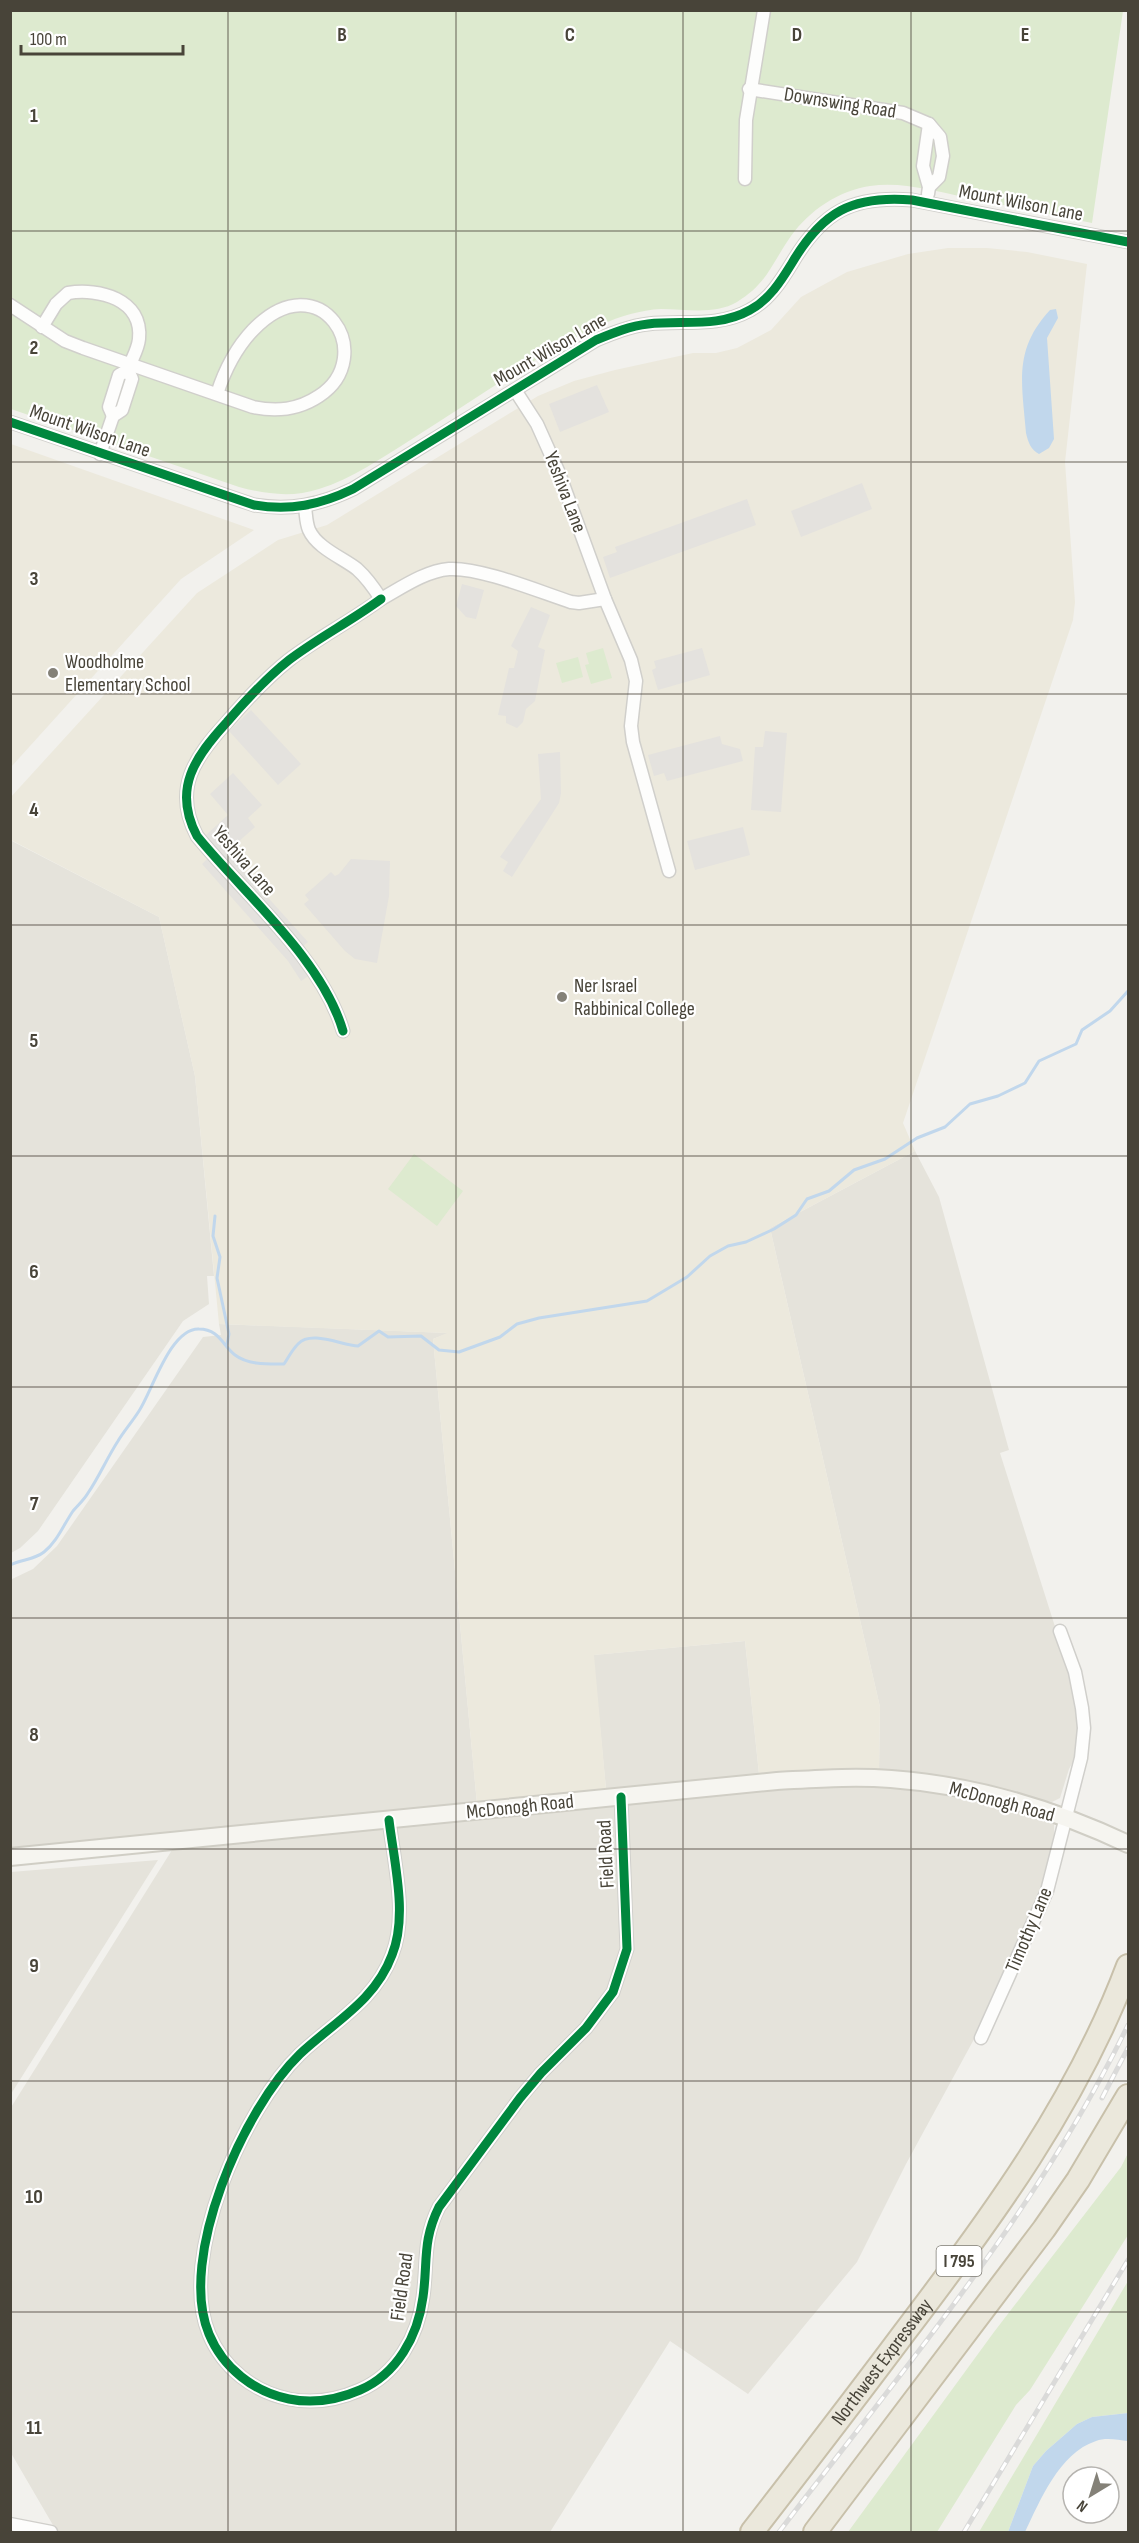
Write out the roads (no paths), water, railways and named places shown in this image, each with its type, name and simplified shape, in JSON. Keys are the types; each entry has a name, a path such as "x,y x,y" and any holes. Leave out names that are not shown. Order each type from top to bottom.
{"highway":[{"name":"Northwest Expressway","path":"752,2532 945,2280 1001,2201 1062,2107 1092,2049 1128,1966"},
{"name":"I 795","path":"815,2532 1044,2229 1090,2160 1128,2096"}],"main road":[{"name":"McDonogh Road","path":"10,1857 788,1780 855,1777 949,1786 1000,1797 1124,1842"}],"street":[{"path":"746,179 746,120 749,89 764,10"},
{"name":"Downswing Road","path":"749,89 903,113 928,124"},
{"path":"926,203 929,187 923,166 928,124"},
{"path":"928,124 940,137 943,156 939,177 929,187"},
{"name":"Mount Wilson Lane","path":"10,422 254,505 272,508 305,507 322,503 353,489 596,340 623,330 653,323 721,321 753,309 775,289 813,230 845,207 875,199 891,198 1128,242"},
{"path":"42,327 56,304 68,293 107,293 127,306 137,324 139,341 129,367 119,375 109,406 113,416 100,454"},
{"path":"10,305 42,327 83,348 129,367 253,407 274,411 295,408 328,389 342,365 345,349 338,327 318,309 296,305 276,310 256,327 238,348 226,368 217,394"},
{"name":"Yeshiva Lane","path":"515,390 537,424 559,473 604,599 631,660 636,681 631,726 633,742 669,871"},
{"path":"305,507 312,534 357,570 381,599"},
{"name":"Yeshiva Lane","path":"344,1031 338,1013 311,967 197,836 186,801 190,771 198,756 256,689 292,658 381,599 433,573 448,569 477,572 571,602 604,599"},
{"name":"Timothy Lane","path":"981,2038 1047,1891 1081,1758 1083,1708 1075,1672 1060,1631"},
{"name":"Field Road","path":"389,1820 400,1916 393,1954 377,1984 364,2000 300,2054 267,2093 228,2171 216,2203 204,2252 200,2291 201,2308 211,2338 220,2355 251,2384 284,2398 304,2402 339,2398 366,2388 385,2374 402,2355 411,2342 419,2316 423,2297 425,2246 438,2207 520,2098 541,2073 586,2028 613,1992 627,1949 621,1797"},
{"path":"10,2524 51,2532"}],"water":[{"path":"1056,309 1058,318 1047,338 1054,439 1049,448 1039,454 1030,445 1026,433 1023,368 1030,339 1050,310"},
{"path":"1128,2413 1128,2441 1104,2439 1096,2441 1071,2456 1061,2465 1052,2479 1025,2532 1008,2532 1033,2466 1046,2451 1077,2424 1092,2417"}],"waterway":[{"path":"10,1565 40,1555 53,1543 73,1511 96,1481 118,1441 139,1411 171,1349 189,1331 199,1329 211,1332 235,1355 246,1361 284,1364 298,1344 310,1338 358,1346 379,1331 388,1337 421,1336 439,1350 459,1352 500,1337 517,1324 539,1318 647,1301 687,1277 710,1256 728,1246 746,1242 774,1229 796,1215 807,1199 829,1191 854,1170 885,1159 917,1138 945,1127 970,1104 998,1096 1025,1083 1039,1061 1076,1044 1082,1030 1110,1011 1128,991"},
{"path":"215,1216 213,1236 220,1257 217,1278 229,1334 227,1344"}],"railway":[{"path":"779,2532 920,2349 1011,2224 1053,2160 1092,2094 1128,2025"},
{"path":"1102,2098 1128,2048"},
{"path":"964,2532 1128,2260"}],"place":[{"name":"Woodholme Elementary School","path":"53,673"},
{"name":"Ner Israel Rabbinical College","path":"562,997"}]}
